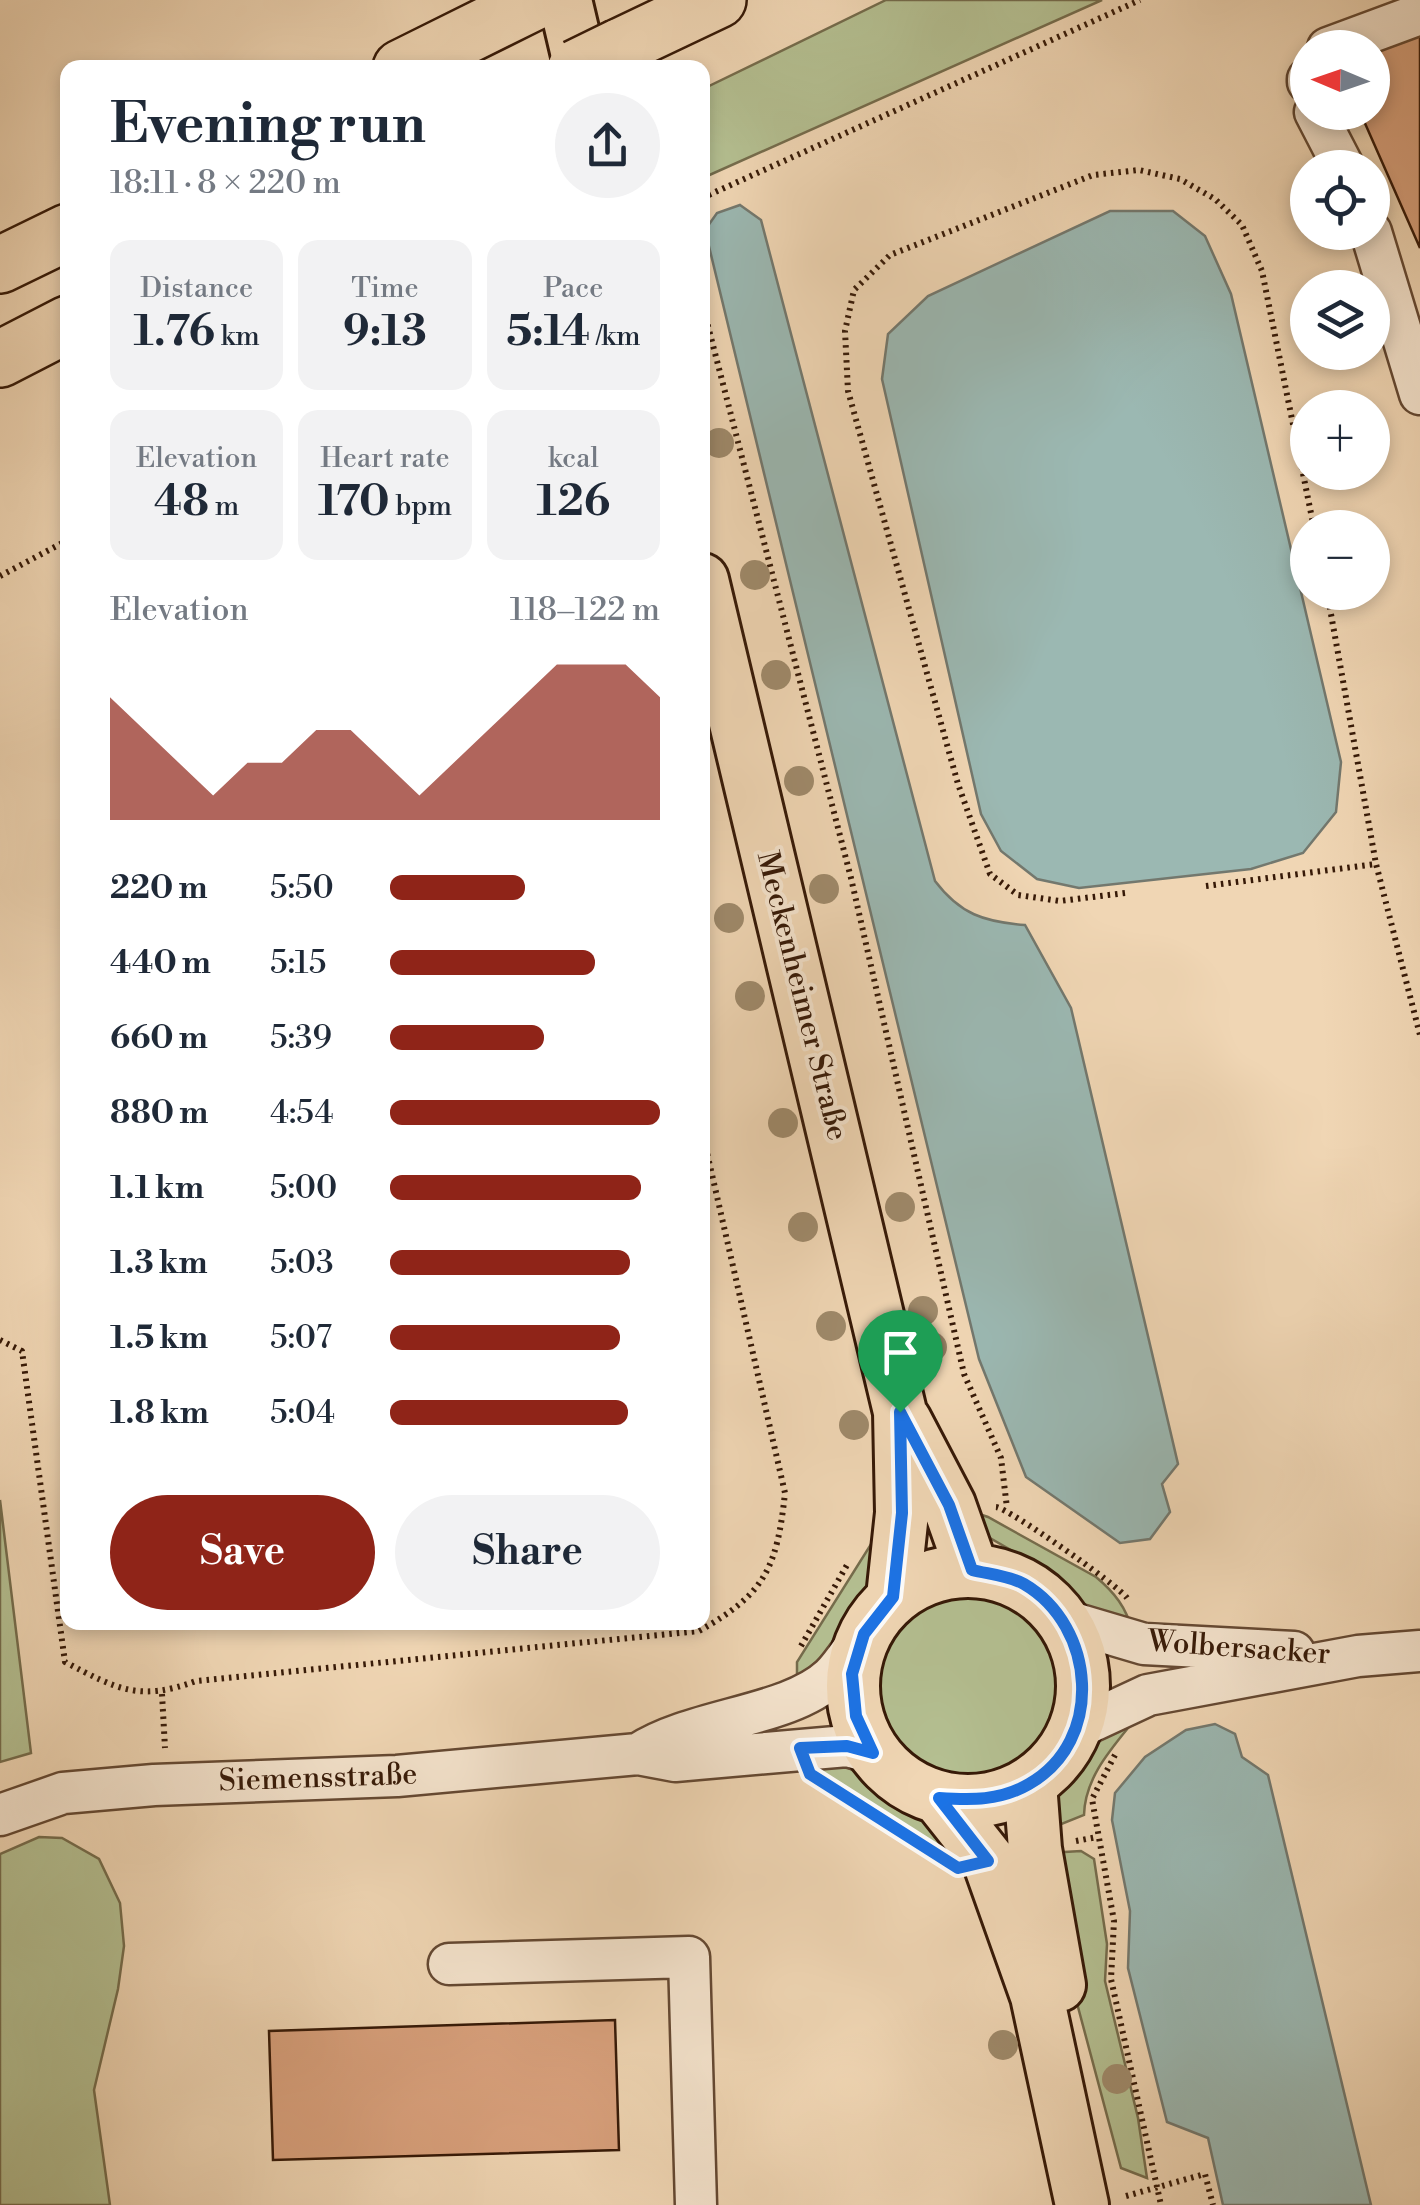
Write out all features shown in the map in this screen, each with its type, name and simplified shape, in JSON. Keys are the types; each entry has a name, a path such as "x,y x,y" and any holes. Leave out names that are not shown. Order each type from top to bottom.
{"highway":[{"path":"592,60 718,0"},
{"path":"418,60 540,3"},
{"path":"0,266 60,236"},
{"path":"0,359 60,328"}],"main road":[{"path":"540,3 592,60"},
{"name":"Meckenheimer Straße","path":"710,614 900,1412 902,1513 878,1616 852,1674 856,1716 873,1753 902,1782 924,1818 988,1861 1037,1996 1127,2200"},
{"name":"Meckenheimer Straße","path":"900,1412 949,1505 972,1570"},
{"name":"Meckenheimer Straße","path":"878,1616 930,1576 972,1570 1024,1584 1063,1620 1080,1654 1084,1692 1076,1729 1057,1760 1030,1784 924,1818"},
{"path":"1030,1784 1035,1848 1061,1994 1127,2200"}],"street":[{"path":"1377,30 1420,14"},
{"path":"1376,250 1420,394"},
{"path":"638,1754 666,1736 789,1699 830,1678 878,1616"},
{"name":"Wolbersacker","path":"1063,1620 1144,1644 1358,1656"},
{"name":"Wolbersacker","path":"1076,1729 1148,1696 1358,1656 1420,1651"},
{"path":"638,1754 675,1761 847,1746 873,1753"},
{"name":"Siemensstraße","path":"0,1815 63,1793 165,1784 396,1776 638,1754"},
{"path":"449,1964 689,1956 696,2205"}],"path":[{"path":"710,194 1140,0"},
{"path":"1125,894 1060,900 1018,895 990,874 958,784 848,391 845,331 854,290 890,255 1093,176 1139,170 1180,180 1215,199 1242,226 1262,271 1310,510"},
{"path":"710,334 852,878 964,1374 1001,1458 1007,1508 1034,1532 1117,1584 1137,1612 1144,1644"},
{"path":"0,576 60,544"},
{"path":"1330,610 1376,864 1420,1035"},
{"path":"1206,886 1376,864"},
{"path":"710,1167 785,1493 779,1547 744,1606 710,1625"},
{"path":"0,1340 22,1351 60,1626"},
{"path":"789,1699 780,1672 798,1652 852,1558"},
{"path":"61,1630 65,1662 120,1691 162,1694 196,1682 701,1630"},
{"path":"162,1694 165,1784"},
{"path":"1148,1696 1144,1722 1120,1746 1092,1799 1114,1921 1111,1978 1127,2200 1205,2174 1213,2205"},
{"path":"152,1744 184,1743"},
{"path":"800,1748 810,1774 924,1818"}],"green space":[{"path":"886,0 1102,0 710,175 710,86"},
{"path":"0,1500 31,1753 0,1762"},
{"path":"970,1511 988,1517 1096,1577 1119,1601 1132,1631 1086,1608 1044,1569 990,1538"},
{"path":"884,1530 872,1584 828,1652 797,1678 797,1662 873,1541"},
{"path":"968,1587 1005,1594 1036,1615 1057,1646 1064,1683 1057,1720 1036,1751 1005,1772 968,1779 931,1772 900,1751 879,1720 872,1683 879,1646 900,1615 931,1594"},
{"path":"1137,1717 1095,1775 1084,1815 1049,1829 1060,1791 1078,1761 1104,1737"},
{"path":"815,1759 849,1768 940,1821 953,1856 824,1777"},
{"path":"39,1837 62,1838 99,1859 120,1903 124,1946 94,2090 110,2205 0,2205 0,1854"},
{"path":"1081,1851 1094,1859 1107,1944 1105,1981 1138,2118 1147,2178 1121,2168 1074,1992 1048,1853"}],"water":[{"path":"740,205 761,220 935,881 974,914 1025,925 1071,1008 1178,1464 1162,1484 1170,1512 1150,1539 1120,1543 1026,1477 979,1359 710,251 710,223 717,213"},
{"path":"1110,211 1173,211 1205,236 1231,294 1290,545 1290,610 1305,610 1341,762 1336,812 1303,853 1251,869 1079,888 1037,879 1001,851 981,814 882,379 888,334 928,296"},
{"path":"1215,1724 1235,1734 1242,1757 1268,1775 1371,2205 1223,2205 1208,2138 1167,2122 1128,1968 1130,1911 1112,1820 1115,1793 1145,1757 1186,1730"}],"building":[{"path":"1420,33 1420,248 1390,180 1390,150 1377,150 1368,130 1390,130 1390,46"},
{"path":"615,2020 619,2150 273,2160 269,2031"}],"route":[{"path":"900,1412 949,1505 972,1570 1024,1584 1063,1620 1080,1654 1084,1692 1076,1729 1057,1760 1030,1784 986,1800 939,1798 988,1861 958,1868 810,1774 800,1748 847,1746 873,1753 856,1716 852,1674 864,1634 893,1597 902,1513 900,1412"}]}
